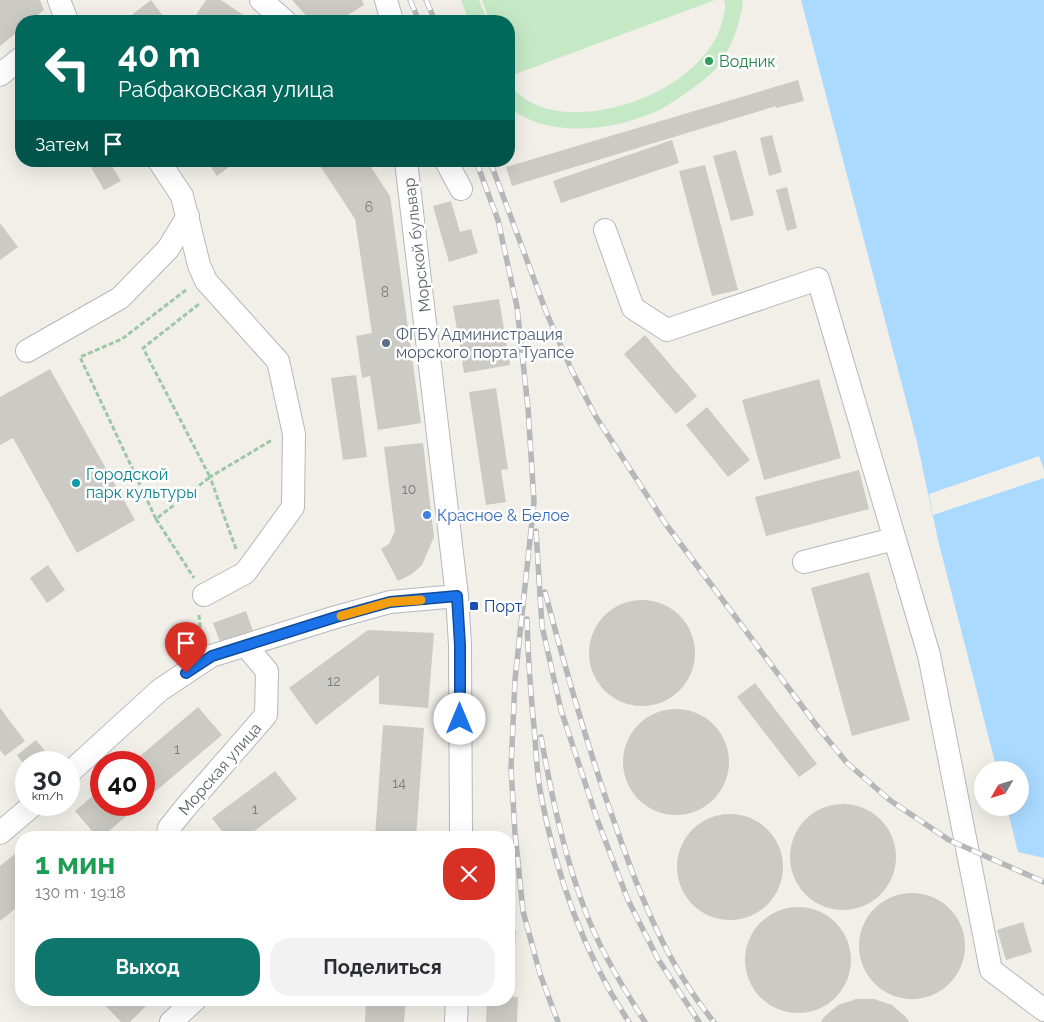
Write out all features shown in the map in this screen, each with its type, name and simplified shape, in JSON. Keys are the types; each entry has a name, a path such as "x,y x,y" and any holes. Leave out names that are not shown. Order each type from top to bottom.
{"street":[{"path":"59,0 65,15"},
{"path":"261,0 278,15"},
{"path":"386,0 390,15"},
{"path":"0,75 15,63"},
{"path":"162,167 185,206 199,265 206,281 278,361 292,428 293,507 245,574 204,594"},
{"name":"Морской бульвар","path":"407,167 457,596 460,645 461,831"},
{"path":"449,167 461,189"},
{"path":"27,351 120,298 168,249 185,206"},
{"path":"605,230 633,308 666,330 818,279 929,655 992,970 1044,1010"},
{"path":"804,562 894,539"},
{"path":"80,763 160,690 212,656 390,602 457,596"},
{"name":"Морская улица","path":"168,831 185,808 266,716 267,671 246,646"},
{"path":"0,833 20,816"},
{"path":"171,1022 188,1006"},
{"path":"456,1022 457,1006"}],"path":[{"path":"199,265 188,288 122,339 80,357 156,519 210,478 292,428"},
{"path":"215,291 144,348 210,478 245,574"}],"green space":[{"path":"461,0 479,0 485,15 467,15"},
{"path":"482,0 715,0 515,74 515,15 488,15"},
{"name":"Водник","path":"724,0 742,0 743,3 734,36 723,59 703,81 657,111 640,118 601,127 561,128 542,124 515,111 515,91 533,104 566,112 583,112 617,107 659,91 681,77 701,59 721,26"}],"water":[{"path":"801,0 1044,0 1044,858 1018,852 1009,816 1029,816 1029,761 995,761 938,540 917,442"}],"pier":[{"path":"1039,456 1044,470 1044,478 933,515 929,494"}],"building":[{"path":"0,0 40,0 44,10 38,15 15,15 15,34 0,46"},
{"path":"151,0 162,15 132,15"},
{"path":"206,0 221,0 243,15 196,15"},
{"path":"292,0 362,0 364,5 348,15 306,15"},
{"path":"798,80 804,101 776,108 776,106 512,186 506,167 515,167 515,164"},
{"path":"772,135 782,172 769,176 760,138"},
{"path":"672,140 679,163 561,203 553,181"},
{"path":"736,150 754,215 731,221 713,156"},
{"path":"705,165 738,290 712,296 679,171"},
{"path":"91,167 113,167 121,181 104,190"},
{"path":"211,167 229,167 217,176"},
{"path":"321,167 371,167 390,196 421,423 378,430 370,376 362,378 356,336 372,333 355,219"},
{"path":"787,187 797,228 787,231 776,190"},
{"path":"451,201 460,232 471,229 478,253 449,262 433,206"},
{"path":"0,223 18,247 0,260"},
{"path":"499,299 510,365 464,373 453,306"},
{"path":"645,335 697,396 676,414 624,354"},
{"name":"Городской парк культуры","path":"50,369 135,520 77,553 13,438 0,445 0,397"},
{"path":"356,375 367,457 343,460 331,378"},
{"path":"819,379 841,458 764,480 742,400"},
{"path":"496,388 508,469 501,470 506,502 486,505 469,392"},
{"path":"707,407 750,460 728,477 686,425"},
{"path":"423,443 434,537 422,565 412,574 398,581 381,549 389,544 395,531 384,447"},
{"path":"859,470 869,509 766,536 755,497"},
{"path":"48,565 65,590 47,603 30,578"},
{"path":"869,572 910,720 852,736 811,588"},
{"path":"642,600 662,604 680,615 691,633 695,653 691,673 680,691 662,702 642,706 622,702 604,691 593,673 589,653 593,633 604,615 622,604"},
{"path":"246,611 253,631 220,642 213,623"},
{"path":"368,630 434,633 428,708 379,704 379,675 316,725 289,688"},
{"path":"755,683 817,764 799,777 737,697"},
{"path":"198,707 222,735 155,792 155,751 146,751"},
{"path":"0,708 25,741 5,756 0,750"},
{"path":"676,709 696,713 714,724 725,742 729,762 725,782 714,800 696,811 676,815 656,811 638,800 627,782 623,762 627,742 638,724 656,713"},
{"path":"383,725 424,728 417,831 375,831"},
{"path":"36,740 45,751 22,751"},
{"path":"275,771 297,799 254,831 222,831 212,818"},
{"path":"90,798 90,816 126,816 109,831 92,831 79,816 80,807"},
{"path":"843,804 863,808 881,819 892,837 896,857 892,877 881,895 863,906 843,910 823,906 805,895 794,877 790,857 794,837 805,819 823,808"},
{"path":"730,814 750,818 768,829 779,847 783,867 779,887 768,905 750,916 730,920 710,916 692,905 681,887 677,867 681,847 692,829 710,818"},
{"path":"15,854 15,909 0,921 0,866"},
{"path":"912,893 932,897 950,908 961,926 965,946 961,966 950,984 932,995 912,999 892,995 874,984 863,966 859,946 863,926 874,908 892,897"},
{"path":"798,907 818,911 836,922 847,940 851,960 847,980 836,998 818,1009 798,1013 778,1009 760,998 749,980 745,960 749,940 760,922 778,911"},
{"path":"1023,922 1032,952 1006,960 997,930"},
{"path":"515,997 518,997 517,1022 486,1022 487,1006 515,1006"},
{"path":"856,999 874,999 892,1005 909,1022 821,1022 838,1005"},
{"path":"106,1006 146,1006 130,1022 121,1022"},
{"path":"366,1006 405,1006 404,1022 365,1022"}],"railway":[{"path":"410,0 416,15"},
{"path":"426,0 432,15"},
{"path":"478,167 498,220 517,307 528,408 534,502 515,680 511,769 515,831"},
{"path":"492,167 547,314 572,371 596,417 665,523 820,730 847,763 891,801 949,840 1044,882"},
{"path":"536,531 542,626 561,710 597,819 628,900 658,959 699,1022"},
{"path":"545,592 587,740 635,879 656,929 682,977 714,1022"},
{"path":"527,619 538,777 546,820 563,881 585,940 613,996 629,1022"},
{"path":"541,737 560,829 572,874 588,918 607,958 645,1022"},
{"path":"515,833 523,911 540,974 558,1022"}],"slow traffic":[{"path":"341,616 390,602 421,600"}],"place":[{"name":"Водник","path":"709,61"},
{"name":"ФГБУ Администрация морского порта Туапсе","path":"386,343"},
{"name":"Городской парк культуры","path":"76,483"},
{"name":"Красное & Белое","path":"427,515"},
{"name":"Порт","path":"474,606"}],"route":[{"path":"186,673 212,656 336,617 390,602 457,596 460,645 460,719"}]}
